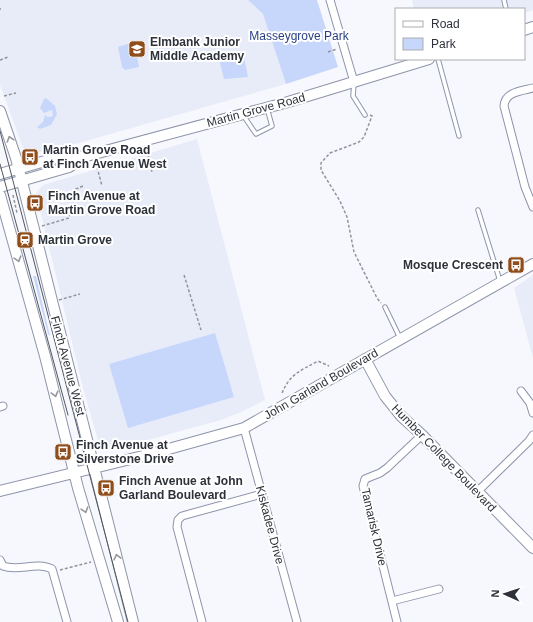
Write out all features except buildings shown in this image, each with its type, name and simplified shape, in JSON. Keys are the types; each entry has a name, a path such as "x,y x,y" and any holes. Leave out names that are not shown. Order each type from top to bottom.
{"main road":[{"name":"Martin Grove Road","path":"0,187 70,166 83,157 267,108 426,60"},
{"name":"Finch Avenue West","path":"0,111 18,168 134,622"},
{"name":"Martin Grove Road","path":"0,174 66,155 83,157"},
{"name":"Finch Avenue West","path":"0,195 45,356 75,472 118,622"},
{"name":"John Garland Boulevard","path":"0,491 94,468 244,428 533,264"},
{"name":"Humber College Boulevard","path":"365,360 394,407 533,548"}],"street":[{"path":"330,0 354,82"},
{"path":"533,88 508,95 504,106 525,187 533,207"},
{"path":"521,391 530,403 533,413"},
{"name":"Kiskadee Drive","path":"244,428 297,622"},
{"name":"Tamarisk Drive","path":"397,622 363,486 365,478 380,473 387,468 422,435"},
{"path":"477,492 529,441 533,435"},
{"path":"202,622 177,527 178,520 182,516 262,494"},
{"path":"0,560 3,566 10,568 44,565 54,572 67,622"},
{"path":"392,601 439,589"}],"lane":[{"path":"438,60 459,136"},
{"path":"354,82 353,96 365,115"},
{"path":"242,114 256,134 272,126 267,108"},
{"path":"478,210 500,282"},
{"path":"385,307 400,339"}],"path":[{"path":"328,52 343,47"},
{"path":"0,60 8,57"},
{"path":"4,96 16,93"},
{"path":"365,115 372,116 364,137 359,142 330,153 321,163 321,170 340,201 347,217 354,252 377,298 385,307"},
{"path":"148,154 152,172"},
{"path":"97,167 102,186"},
{"path":"79,199 76,189 84,186"},
{"path":"13,195 17,213"},
{"path":"42,226 69,218 71,203 92,195"},
{"path":"184,275 201,330"},
{"path":"59,300 80,294"},
{"path":"282,393 288,380 297,372 318,361 329,366"},
{"path":"54,572 91,562"}],"shaded area":[{"name":"Elmbank Junior Middle Academy","path":"0,0 248,0 263,14 286,84 79,143 36,153 28,153 23,148 0,85"},
{"path":"412,0 533,0 533,10 525,13 525,8 414,8"},
{"path":"197,139 265,400 221,420 111,450 104,449 99,444 83,388 36,193 43,185"},
{"path":"533,275 533,358 514,288"}],"green space":[{"name":"Masseygrove Park","path":"248,0 317,0 338,67 286,84 263,14"},
{"path":"134,42 139,67 125,70 122,67 118,47"},
{"path":"243,52 248,77 224,79 220,63 222,57 228,54"},
{"path":"46,98 55,106 57,114 51,125 40,129 37,127 43,122 45,115 48,117 53,116 52,110 44,113 40,108 44,99"},
{"path":"33,276 36,276 50,336 48,334"},
{"path":"215,333 234,397 128,428 109,364"}],"tram line":[{"path":"0,131 128,622"},
{"path":"0,164 68,415"}],"place":[{"name":"Elmbank Junior Middle Academy","path":"137,49"},
{"name":"Martin Grove Road at Finch Avenue West","path":"30,157"},
{"name":"Finch Avenue at Martin Grove Road","path":"35,203"},
{"name":"Martin Grove","path":"25,240"},
{"name":"Mosque Crescent","path":"516,265"},
{"name":"Finch Avenue at Silverstone Drive","path":"63,452"},
{"name":"Finch Avenue at John Garland Boulevard","path":"106,488"}]}
